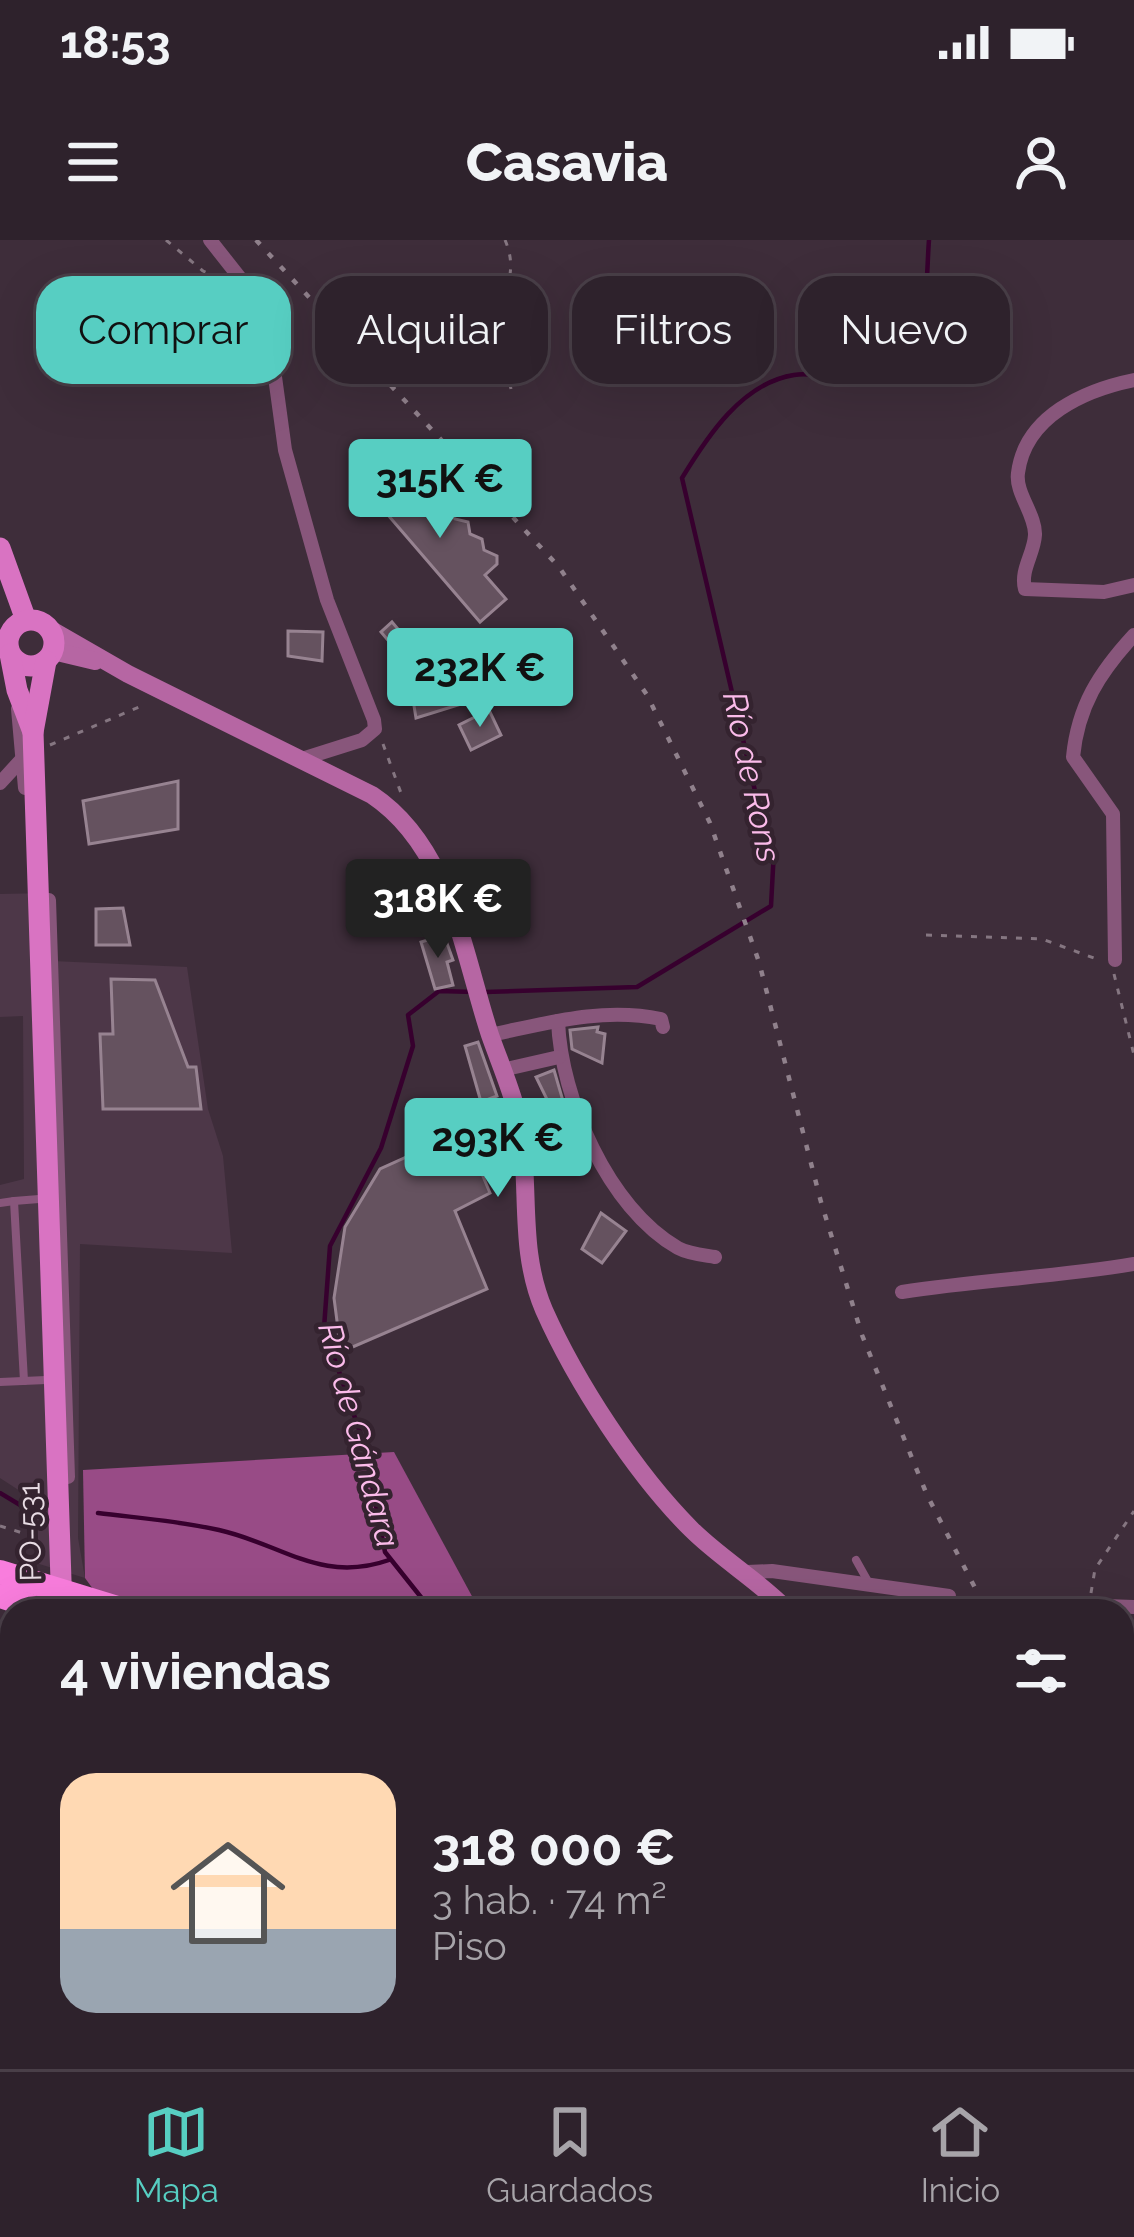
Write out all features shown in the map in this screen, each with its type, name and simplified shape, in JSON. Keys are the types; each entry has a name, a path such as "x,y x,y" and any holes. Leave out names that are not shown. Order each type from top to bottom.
{"highway":[{"path":"0,1572 89,1599"}],"main road":[{"path":"0,548 26,620"},
{"path":"26,620 387,805 419,840 435,869 522,1138 529,1264 550,1322 601,1409 665,1502 775,1599"},
{"path":"26,620 9,634 10,653 26,666 49,657 121,670"},
{"path":"38,740 49,628"},
{"name":"PO-531","path":"10,653 16,690"},
{"path":"16,690 38,740"},
{"name":"PO-531","path":"38,740 62,1599"}],"street":[{"path":"210,240 266,311 286,450 327,600 374,720 375,729 367,738 302,759"},
{"path":"1134,380 1067,404 1051,416 1035,430 1017,475 1036,533 1022,581 1025,589 1104,592 1134,585"},
{"path":"1115,960 1113,814 1073,757 1088,692 1134,635"},
{"name":"PO-531","path":"16,690 40,1124 46,1380 60,1552"},
{"path":"0,783 22,758"},
{"path":"490,1035 630,1013 661,1019 663,1027"},
{"path":"558,1021 559,1057 601,1166 619,1193 674,1245 715,1257"},
{"path":"502,1070 559,1057"},
{"path":"902,1292 997,1277 1055,1279 1134,1264"},
{"path":"747,1572 772,1571 949,1596"}],"lane":[{"path":"0,1202 39,1199"},
{"path":"14,1201 24,1382"},
{"path":"0,1382 46,1380"},
{"path":"856,1560 871,1586"}],"path":[{"path":"166,240 212,276"},
{"path":"506,240 515,263 500,312 498,338 512,389"},
{"path":"38,740 170,694"},
{"path":"374,720 401,793"},
{"path":"926,935 1042,939 1098,961 1115,960 1118,999 1134,1055"},
{"path":"1090,1599 1095,1569 1134,1511"},
{"path":"0,1526 60,1552"}],"shaded area":[{"path":"49,893 52,961 187,967 208,1109 223,1156 232,1253 80,1244 78,1538 85,1578 36,1563 34,1500 0,1478 0,1185 24,1179 23,1016 0,1017 0,894"},
{"path":"394,1452 474,1599 100,1599 85,1578 83,1470"}],"building":[{"path":"390,463 427,506 436,498 455,519 468,522 470,534 482,539 484,550 497,556 497,564 485,575 506,599 480,622 363,486"},
{"path":"392,622 424,660 443,653 458,705 416,718 407,663 381,632"},
{"path":"288,631 323,632 322,661 288,656"},
{"path":"489,710 501,735 471,750 459,725"},
{"path":"178,781 178,829 89,844 83,801"},
{"path":"123,908 130,945 96,945 96,909"},
{"path":"444,935 453,960 447,962 453,985 435,989 421,942"},
{"path":"111,979 155,980 188,1067 196,1067 201,1109 103,1109 100,1034 113,1034"},
{"path":"598,1027 597,1032 605,1034 602,1063 572,1049 570,1030"},
{"path":"478,1042 497,1096 481,1102 465,1046"},
{"path":"554,1070 570,1125 561,1128 536,1077"},
{"path":"464,1131 490,1193 455,1211 487,1289 341,1352 334,1298 345,1227 380,1169"},
{"path":"601,1213 626,1231 602,1263 582,1249"}],"waterway":[{"name":"Río de Rons","path":"485,992 637,987 771,906 774,850 759,808 682,478 728,414 758,389 794,375 868,378 889,371 904,358 921,323 929,240"},
{"name":"Río de Gándara","path":"422,1599 385,1552 364,1444 324,1328 330,1246 381,1148 413,1046 408,1015 439,991 474,992"},
{"path":"0,1493 35,1514"},
{"path":"98,1513 219,1530 322,1565 365,1566 389,1560"}],"railway":[{"path":"256,240 559,567 647,695 710,823 759,962 821,1202 862,1335 927,1495 981,1599"}]}
